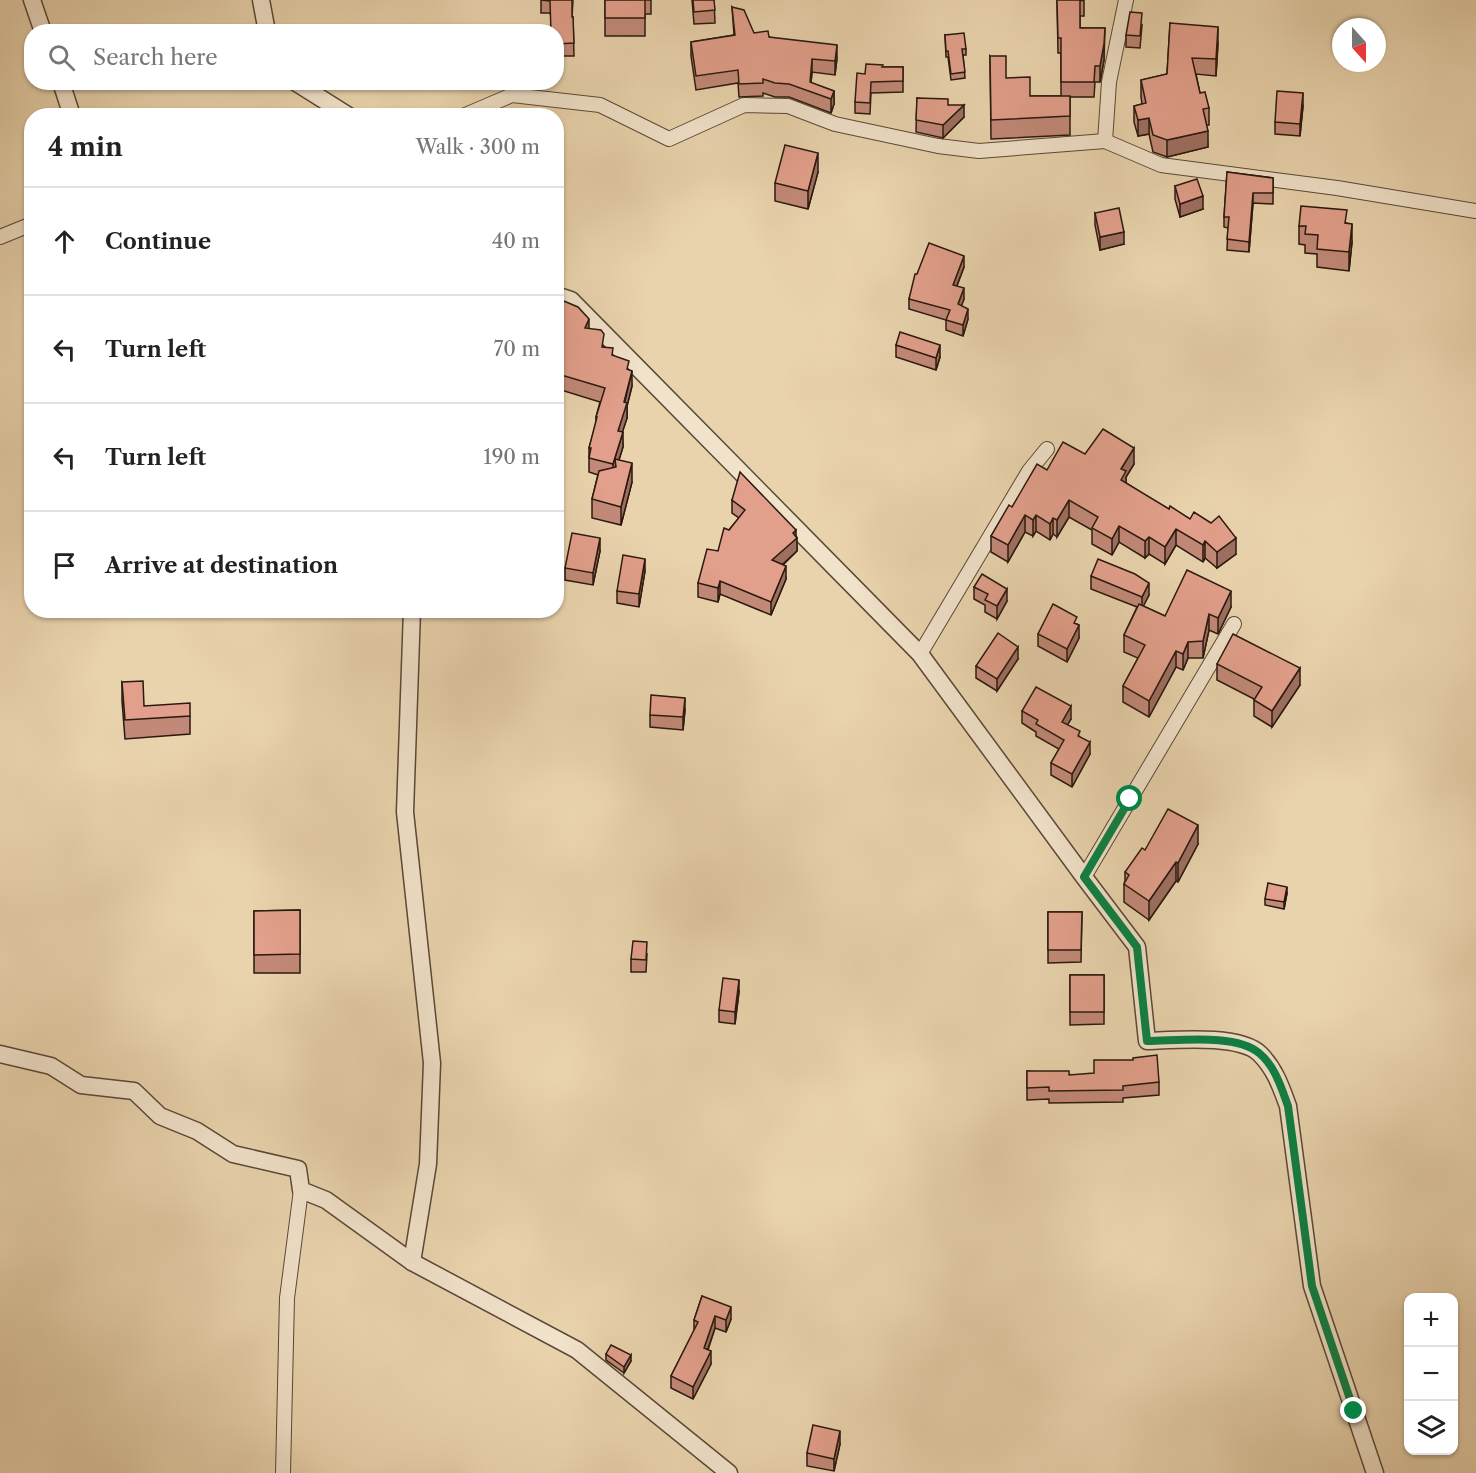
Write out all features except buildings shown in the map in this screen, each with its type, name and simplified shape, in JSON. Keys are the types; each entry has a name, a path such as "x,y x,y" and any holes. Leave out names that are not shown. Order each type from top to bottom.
{"street":[{"path":"32,0 40,24"},
{"path":"261,0 266,24"},
{"path":"1105,141 1109,82 1126,0"},
{"path":"64,90 69,108"},
{"path":"308,90 336,108"},
{"path":"481,108 512,94 600,105 669,139 744,105 788,106 835,124 938,146 979,151 1105,141 1161,165 1337,188 1476,210"},
{"path":"0,237 24,227"},
{"path":"564,298 571,300 920,654 1137,947 1147,1041 1236,1042 1258,1052 1278,1078 1288,1106 1312,1286 1375,1473"},
{"path":"920,654 1029,471 1047,449"},
{"path":"412,618 405,812 432,1063 428,1164 412,1262"},
{"path":"1084,877 1234,624"},
{"path":"0,1054 51,1066 81,1084 134,1091 160,1116 197,1131 233,1154 298,1169 301,1190 287,1298 283,1473"},
{"path":"301,1190 327,1200 412,1262 577,1350 729,1473"}],"route":[{"path":"1130,799 1084,877 1137,947 1147,1041 1236,1042 1258,1052 1278,1078 1288,1106 1312,1286 1354,1411"}]}
